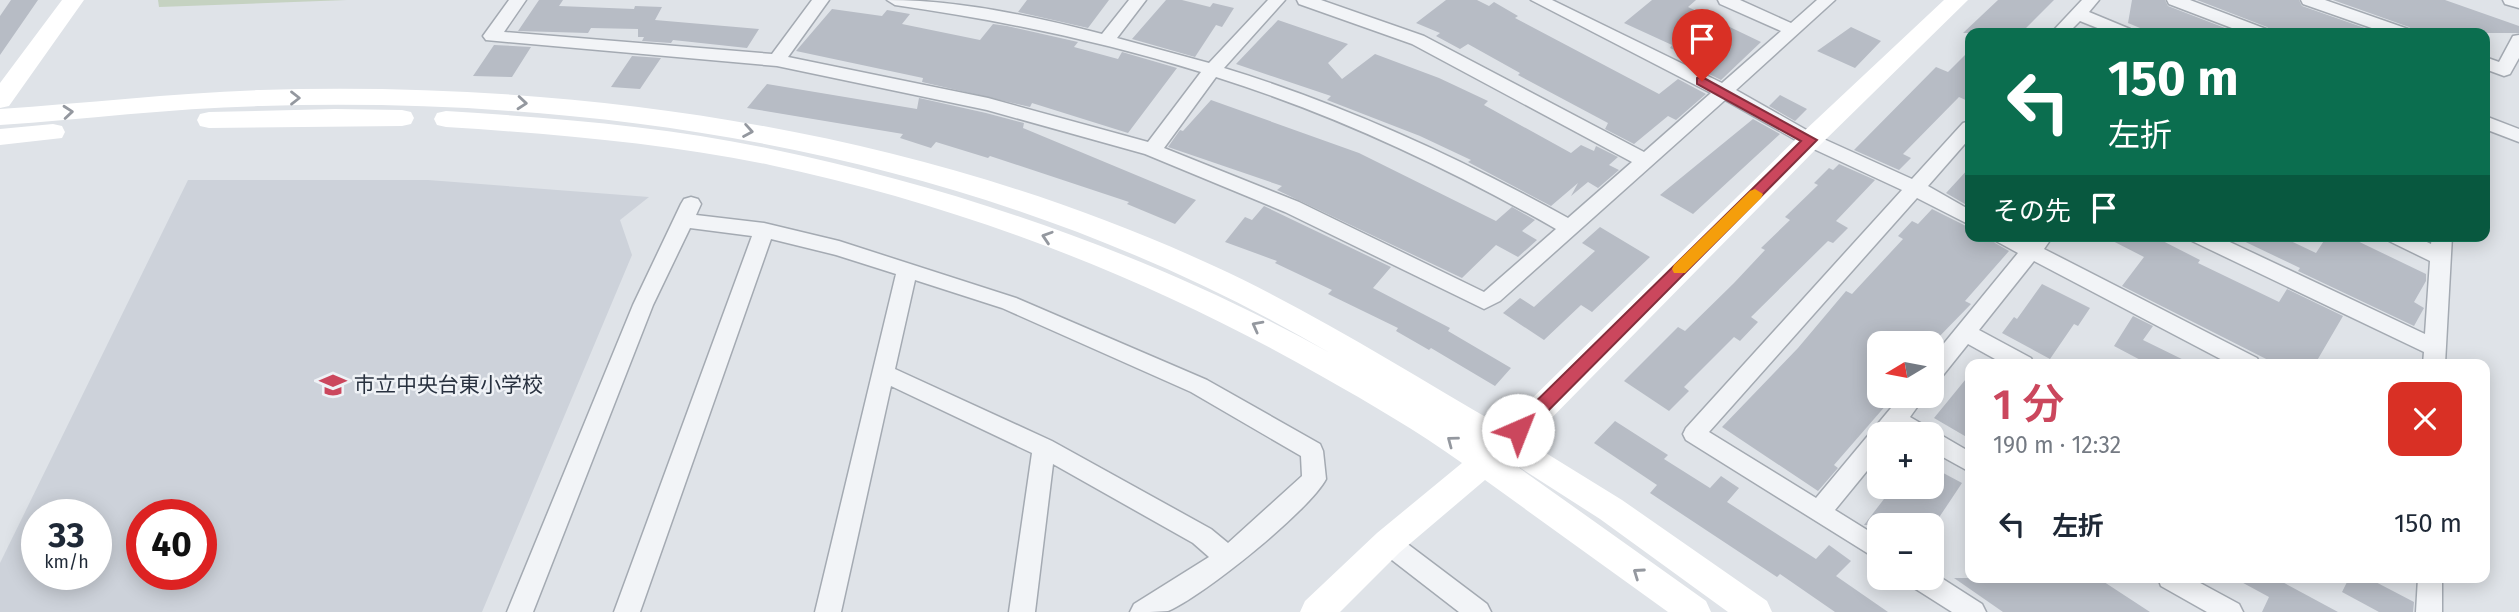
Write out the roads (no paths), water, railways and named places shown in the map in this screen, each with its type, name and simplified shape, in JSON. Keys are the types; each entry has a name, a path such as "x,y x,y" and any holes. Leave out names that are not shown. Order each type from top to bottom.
{"street":[{"path":"0,100 73,0"},
{"path":"518,0 492,36 777,60 988,104 1152,150 1292,207 1484,301 1493,296 1827,0"},
{"path":"777,60 821,0"},
{"path":"895,0 999,15 1212,70 1291,96 1382,131 1471,173 1570,228"},
{"path":"999,15 1012,0"},
{"path":"1105,41 1138,0"},
{"path":"1152,150 1212,70 1277,0"},
{"path":"1306,0 1418,40 1646,161"},
{"path":"1539,0 1725,92 1810,140 1913,187 1965,215"},
{"path":"1726,0 1793,30"},
{"path":"1317,612 1388,543 1505,444 1810,140 1957,0"},
{"path":"2064,28 2091,0"},
{"path":"2175,0 2247,28"},
{"path":"2309,0 2388,28"},
{"path":"2511,0 2519,3"},
{"path":"2078,14 2112,28"},
{"path":"2490,65 2504,70 2519,40"},
{"path":"0,117 262,98 497,101 610,110 776,136 932,173 1023,201 1179,261 1277,308 1564,479 1755,612"},
{"path":"0,137 226,119 335,117 482,120 666,139 771,157 920,195 1087,250 1254,324 1426,421 1694,612"},
{"path":"2490,124 2519,136"},
{"path":"1867,543 1694,434 1913,187 1965,132"},
{"path":"520,612 643,305 688,212 839,248 1009,303 1199,386 1312,450 1314,479 1276,519 1183,591 1143,612"},
{"path":"627,612 764,230"},
{"path":"2211,242 2434,356 2441,246 2423,242"},
{"path":"1944,358 2037,244 2240,359"},
{"path":"828,612 881,372 907,270"},
{"path":"1965,333 2014,359"},
{"path":"881,372 1044,448 1202,536 1227,557"},
{"path":"1893,422 1904,408"},
{"path":"1944,447 1965,460"},
{"path":"1022,612 1044,448"},
{"path":"1820,512 1867,454"},
{"path":"1388,543 1478,612"},
{"path":"2179,583 2230,612"},
{"path":"2429,583 2429,612"},
{"path":"1939,590 1973,612"}],"place":[{"name":"市立中央台東小学校","path":"333,385"}]}
